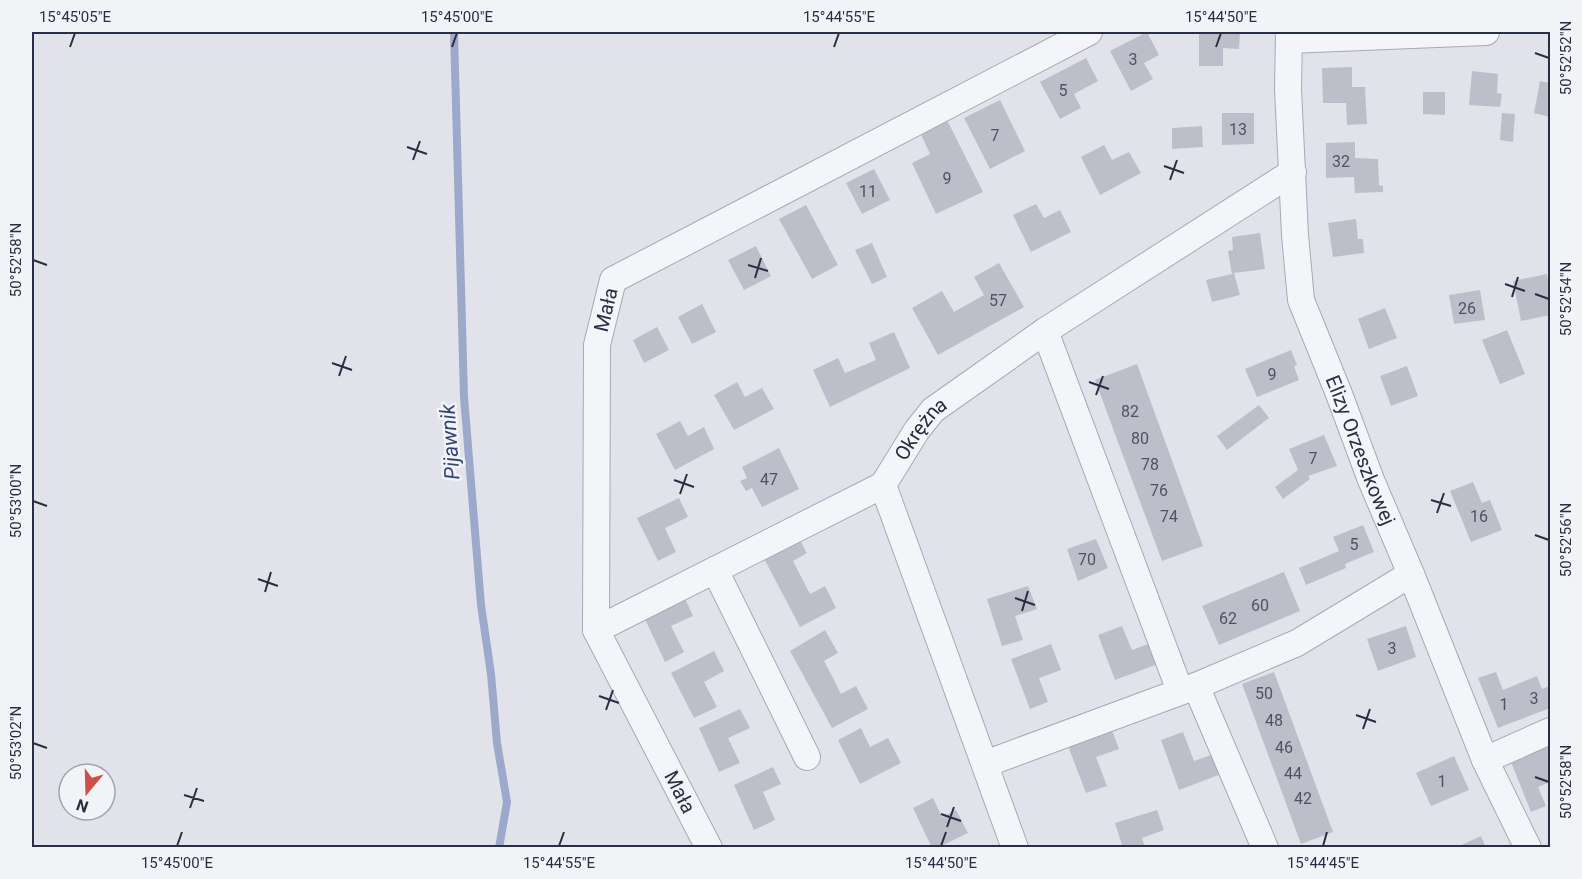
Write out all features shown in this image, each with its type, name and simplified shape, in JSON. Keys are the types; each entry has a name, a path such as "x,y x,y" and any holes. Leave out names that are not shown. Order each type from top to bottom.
{"street":[{"name":"Mała","path":"709,848 596,630 597,345 613,280 1089,32"},
{"path":"1289,36 1486,32"},
{"name":"Elizy Orzeszkowej","path":"1289,36 1288,88 1294,235 1301,300 1371,480 1485,760 1528,848"},
{"name":"Okrężna","path":"883,485 916,430 933,410 1045,331 1293,172"},
{"path":"1045,331 1188,689 1265,848"},
{"path":"596,630 883,485 1015,848"},
{"path":"715,570 807,757"},
{"path":"985,764 1188,689 1297,643 1411,574"},
{"path":"1485,760 1551,731"}],"building":[{"path":"1147,32 1159,55 1144,63 1153,79 1131,91 1110,51"},
{"path":"1199,32 1240,32 1239,49 1223,48 1223,66 1199,66"},
{"path":"1086,58 1098,81 1074,94 1081,108 1060,119 1040,82"},
{"path":"1352,67 1352,87 1365,87 1367,124 1347,125 1346,103 1323,103 1322,68"},
{"path":"1472,71 1498,74 1497,93 1502,94 1500,107 1469,105"},
{"path":"1540,81 1550,83 1550,117 1534,113"},
{"path":"1423,92 1445,92 1445,115 1423,114"},
{"path":"1000,100 1025,151 990,169 964,118"},
{"path":"1222,113 1254,113 1254,144 1222,145"},
{"path":"1502,113 1515,114 1513,142 1500,140"},
{"path":"945,116 983,192 936,214 912,163 930,154 918,128"},
{"path":"1202,126 1203,147 1172,149 1172,128"},
{"path":"1355,142 1355,158 1378,159 1379,185 1383,186 1383,192 1355,193 1354,177 1326,178 1326,143"},
{"path":"1104,145 1112,160 1129,152 1141,173 1100,195 1081,157"},
{"path":"874,169 890,200 862,214 846,183"},
{"path":"1036,204 1044,218 1060,210 1071,232 1031,252 1013,215"},
{"path":"806,205 838,265 812,279 779,219"},
{"path":"1356,219 1358,239 1363,239 1364,253 1333,257 1328,223"},
{"path":"1260,233 1265,269 1234,273 1240,295 1212,302 1206,280 1232,274 1228,251 1233,250 1232,237"},
{"path":"872,243 887,277 872,284 855,250"},
{"path":"756,246 771,276 744,290 728,260"},
{"path":"999,263 1024,307 938,355 912,308 942,291 954,312 984,295 974,277"},
{"path":"1547,274 1550,315 1521,321 1513,281"},
{"path":"1480,290 1485,320 1454,324 1449,295"},
{"path":"702,304 716,332 692,344 678,317"},
{"path":"1385,308 1397,338 1369,349 1358,319"},
{"path":"657,327 669,350 644,363 633,340"},
{"path":"1507,330 1525,374 1500,384 1482,340"},
{"path":"894,332 910,368 830,407 813,370 838,358 845,373 876,360 869,343"},
{"path":"1291,350 1297,365 1294,366 1299,380 1257,397 1245,369"},
{"path":"1137,364 1203,546 1162,561 1095,380"},
{"path":"1407,366 1418,396 1391,406 1380,376"},
{"path":"737,382 745,397 762,388 774,409 734,430 714,395"},
{"path":"1259,405 1269,418 1227,450 1217,436"},
{"path":"680,421 688,436 704,427 714,449 675,470 656,434"},
{"path":"1324,435 1337,466 1308,476 1310,479 1283,499 1275,487 1298,470 1289,449"},
{"path":"779,448 799,489 762,507 752,488 746,491 740,481 747,478 742,467"},
{"path":"1473,482 1482,503 1490,500 1502,530 1471,542 1450,491"},
{"path":"679,498 688,517 665,528 676,552 658,561 637,518"},
{"path":"1363,525 1374,552 1345,564 1346,568 1306,585 1299,568 1339,551 1333,537"},
{"path":"794,530 807,553 793,561 810,594 825,586 836,608 800,627 759,549"},
{"path":"1096,539 1108,568 1078,581 1067,549"},
{"path":"1284,572 1300,611 1219,645 1202,606"},
{"path":"1028,586 1037,609 1015,616 1023,640 1002,646 987,599"},
{"path":"685,598 693,616 671,626 684,652 665,662 644,617"},
{"path":"1122,626 1132,650 1151,643 1158,664 1115,680 1098,635"},
{"path":"1406,626 1416,657 1378,671 1367,639"},
{"path":"825,630 838,653 824,661 841,694 856,686 868,709 832,728 790,651"},
{"path":"1051,644 1061,670 1039,678 1048,702 1030,709 1011,659"},
{"path":"714,651 724,671 704,682 717,707 694,718 671,673"},
{"path":"1274,672 1333,832 1301,844 1242,684"},
{"path":"1496,672 1503,690 1537,676 1542,689 1550,686 1550,708 1498,728 1478,678"},
{"path":"740,709 750,728 728,738 740,763 719,772 699,728"},
{"path":"861,728 870,747 888,738 901,763 860,784 838,740"},
{"path":"1112,730 1119,749 1096,757 1107,786 1086,793 1068,746"},
{"path":"1183,732 1194,761 1217,753 1224,773 1179,790 1161,740"},
{"path":"1550,746 1550,782 1538,787 1546,806 1531,812 1511,762"},
{"path":"1454,756 1469,790 1431,806 1416,773"},
{"path":"773,767 781,784 763,792 775,820 754,830 734,785"},
{"path":"933,798 942,817 956,810 968,833 937,848 932,848 913,808"},
{"path":"1157,810 1164,830 1142,838 1145,848 1123,848 1115,823"},
{"path":"1481,836 1486,848 1455,848"}],"waterway":[{"name":"Pijawnik","path":"454,32 464,397 481,605 491,674 497,743 507,802 499,848"}]}
